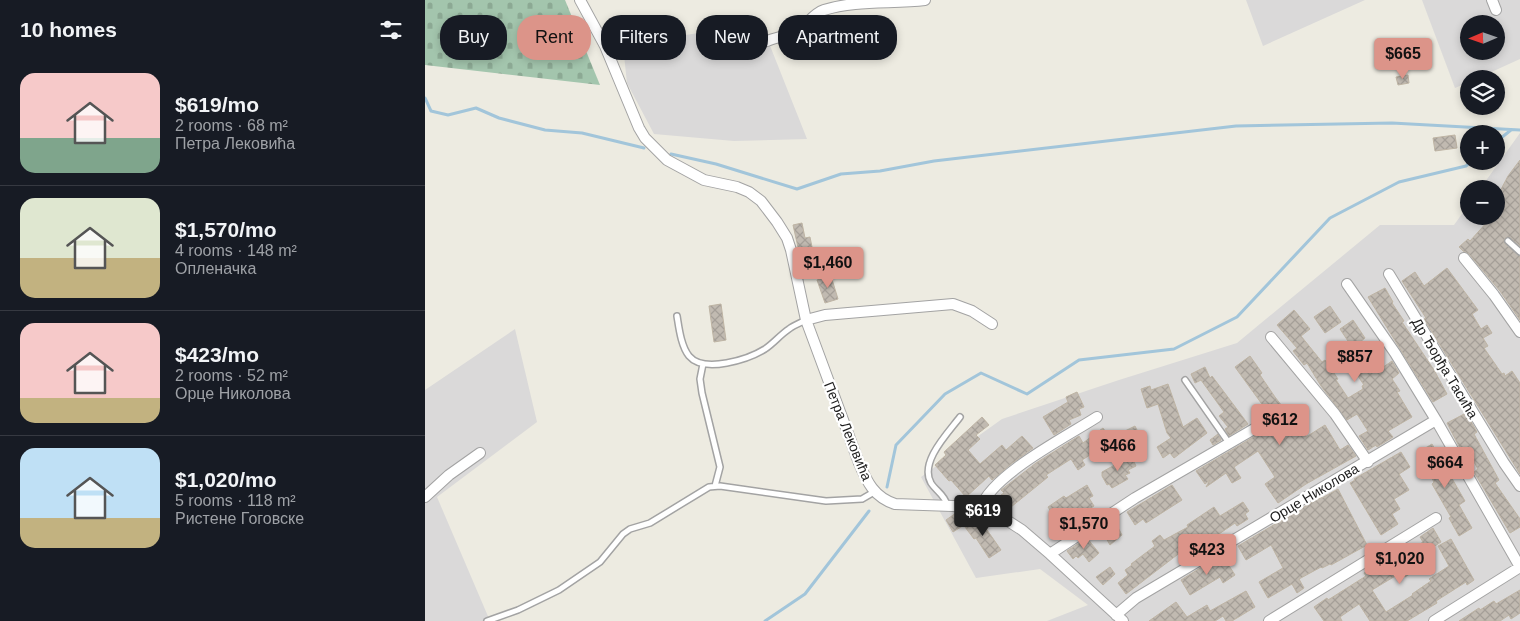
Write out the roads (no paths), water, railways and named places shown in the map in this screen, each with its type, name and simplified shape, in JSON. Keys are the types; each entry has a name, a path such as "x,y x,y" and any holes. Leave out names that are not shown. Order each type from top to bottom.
{"street":[{"name":"Петра Лековића","path":"580,0 605,46 639,128 645,138 658,152 681,169 704,180 737,187 749,192 761,201 787,238 806,320 859,462 867,482 874,492 895,504 981,507 1007,519 1050,554 1117,619"},
{"path":"768,41 797,31 812,17 824,10 850,4 877,1 925,0"},
{"path":"1492,0 1496,10"},
{"path":"1464,258 1495,294 1520,332"},
{"name":"Др Ђорђа Тасића","path":"1389,274 1498,454 1520,486"},
{"path":"1347,284 1395,353 1436,420 1520,567 1434,621"},
{"path":"806,320 825,315 953,304 972,311 992,324"},
{"path":"1271,337 1335,414 1368,462"},
{"path":"981,507 987,494 1024,463 1097,417"},
{"name":"Орце Николова","path":"1117,619 1136,598 1436,420"},
{"path":"1050,554 1135,498 1254,429"},
{"path":"425,497 449,475 480,453"},
{"path":"1269,621 1436,518"}],"lane":[{"path":"1508,241 1520,252"},
{"path":"677,316 685,348 689,356 703,364 733,362 755,354 789,329 806,320"},
{"path":"703,364 700,379 702,394 720,467 715,486"},
{"path":"1185,380 1229,443"},
{"path":"947,506 944,497 931,482 928,466 933,452 960,417"},
{"path":"487,621 518,610 559,590 600,562 623,534 630,529 650,523 704,490 715,486 827,501 862,499 874,492"}],"waterway":[{"path":"425,98 431,111 448,115 476,108 499,118 545,130 582,133 644,148"},
{"path":"671,154 716,164 797,189 841,174 880,171 934,161 1236,126 1392,123 1520,130"},
{"path":"1505,135 1511,130"},
{"path":"887,487 896,445 945,394 981,373 1027,394 1079,360 1174,349 1237,317 1330,218 1399,182 1460,167"},
{"path":"765,621 805,594 869,511"}]}
